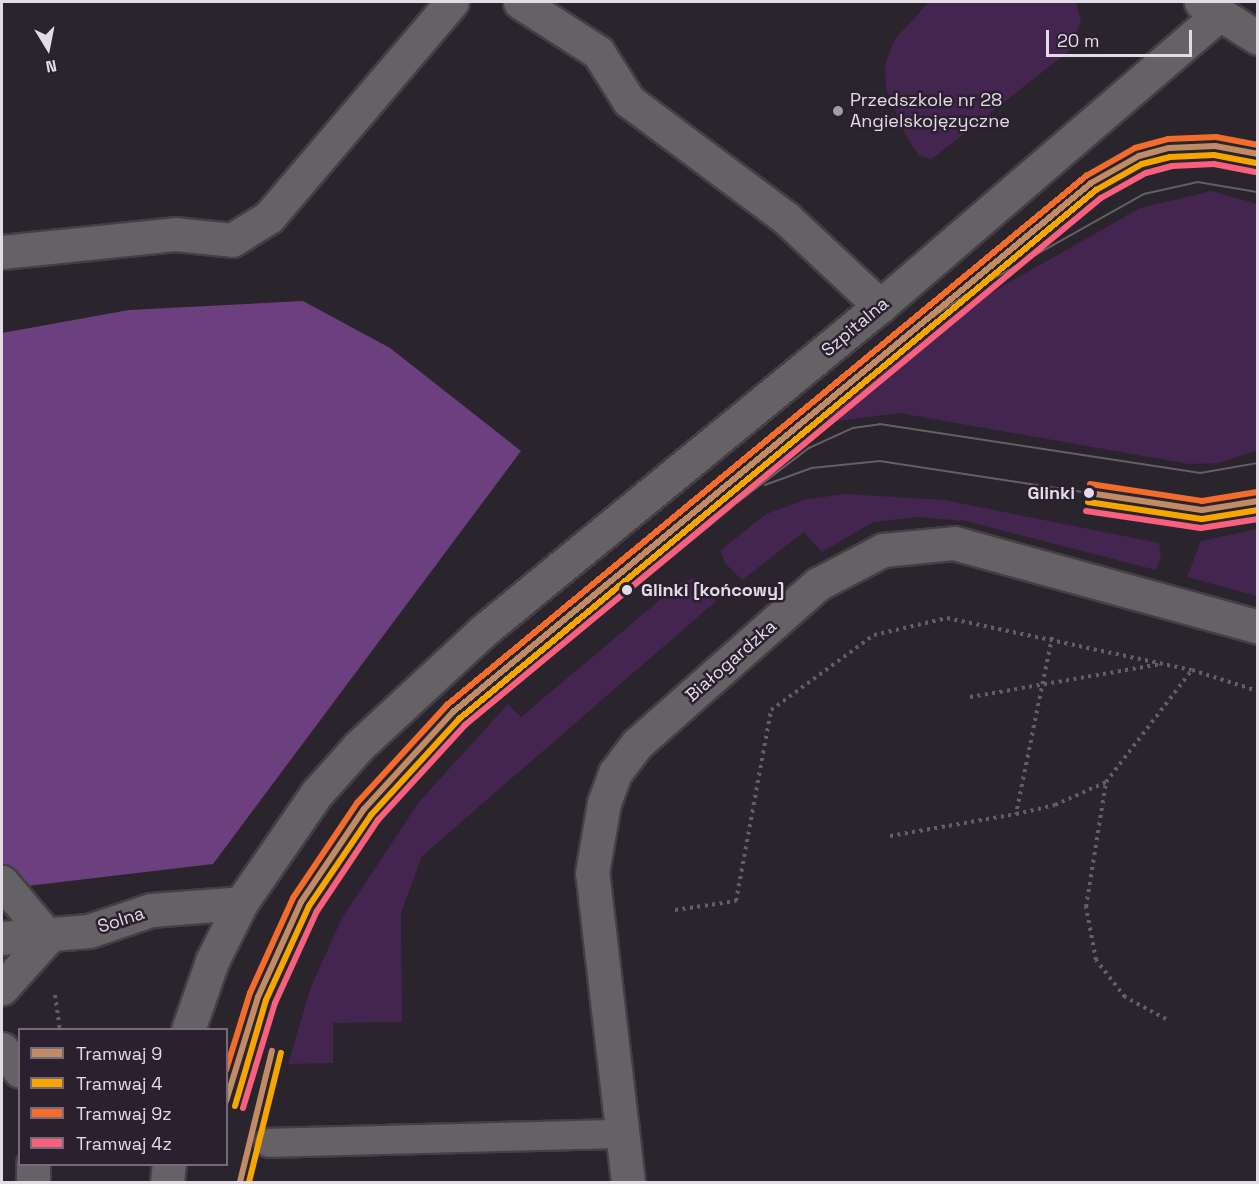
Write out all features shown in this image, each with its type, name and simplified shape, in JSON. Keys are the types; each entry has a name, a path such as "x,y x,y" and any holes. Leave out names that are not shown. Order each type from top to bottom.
{"street":[{"path":"2,252 175,234 232,240 268,217 452,2"},
{"path":"520,2 598,52 629,101 786,218 880,306"},
{"path":"1209,8 1257,38"},
{"name":"Szpitalna","path":"188,1028 212,961 241,903 316,793 392,714 483,631 880,306 1209,8"},
{"name":"Białogardzka","path":"628,1182 591,873 604,803 615,773 637,744 818,584 883,550 954,543 1257,627"},
{"path":"2,882 48,937 2,988"},
{"name":"Solna","path":"2,938 48,937 89,931 150,910 241,903"},
{"path":"2,1049 18,1069"},
{"path":"33,1166 33,1182"},
{"path":"167,1182 168,1166"}],"lane":[{"path":"270,1143 622,1134"}],"path":[{"path":"675,910 736,901 771,710 837,657 874,635 947,618 1052,637 1192,670 1257,691"},
{"path":"1016,814 1052,637"},
{"path":"970,697 1164,664"},
{"path":"890,836 1055,805 1106,782 1192,670"},
{"path":"1106,782 1086,907 1096,960 1125,997 1166,1019"}],"shaded area":[{"path":"929,2 1076,2 1081,21 1069,51 932,159 919,156 905,134 886,89 885,64 895,39"},
{"path":"1212,191 1257,204 1257,450 1219,463 1189,464 899,413 831,422 827,418 959,311 1140,208"},
{"path":"303,301 390,348 521,451 213,864 2,889 2,333 129,310"},
{"path":"846,494 944,500 1159,543 1161,555 1156,570 965,521 918,517 873,522 822,552 804,532 742,580 726,564 720,551 766,514 807,499"},
{"path":"1257,529 1257,596 1187,577 1201,541"},
{"path":"693,578 716,601 422,856 401,913 402,1022 333,1023 333,1063 288,1064 311,987 342,918 419,802 508,704 521,717 679,584"}],"tram line":[{"name":"9z","path":"228,1064 250,993 293,898 357,803 447,705 1086,176 1135,148 1168,139 1216,137 1258,145"},
{"name":"9","path":"228,1094 258,997 301,902 364,809 453,712 1091,183 1139,156 1169,148 1215,146 1258,154"},
{"name":"4","path":"235,1106 266,1000 309,906 371,815 459,719 1096,190 1142,164 1170,157 1214,155 1256,163"},
{"name":"4z","path":"243,1108 275,1003 317,911 378,820 465,725 1101,198 1146,173 1172,166 1214,164 1255,172"},
{"path":"911,332 970,292 1144,194 1198,182 1258,192"},
{"path":"725,512 809,448 853,428 880,424 1200,473 1258,463"},
{"path":"765,485 812,468 880,461 1089,493"},
{"name":"9z","path":"1090,484 1202,501 1257,492"},
{"name":"9","path":"1089,493 1202,510 1258,501"},
{"name":"4","path":"1088,502 1202,519 1258,510"},
{"path":"629,592 731,508"},
{"name":"4z","path":"1086,511 1201,528 1258,519"},
{"name":"9","path":"240,1182 272,1051"},
{"name":"4","path":"249,1182 281,1053"}],"place":[{"name":"Przedszkole nr 28 Angielskojęzyczne","path":"838,111"},
{"name":"Glinki","path":"1089,493"},
{"name":"Glinki [końcowy]","path":"627,590"}]}
